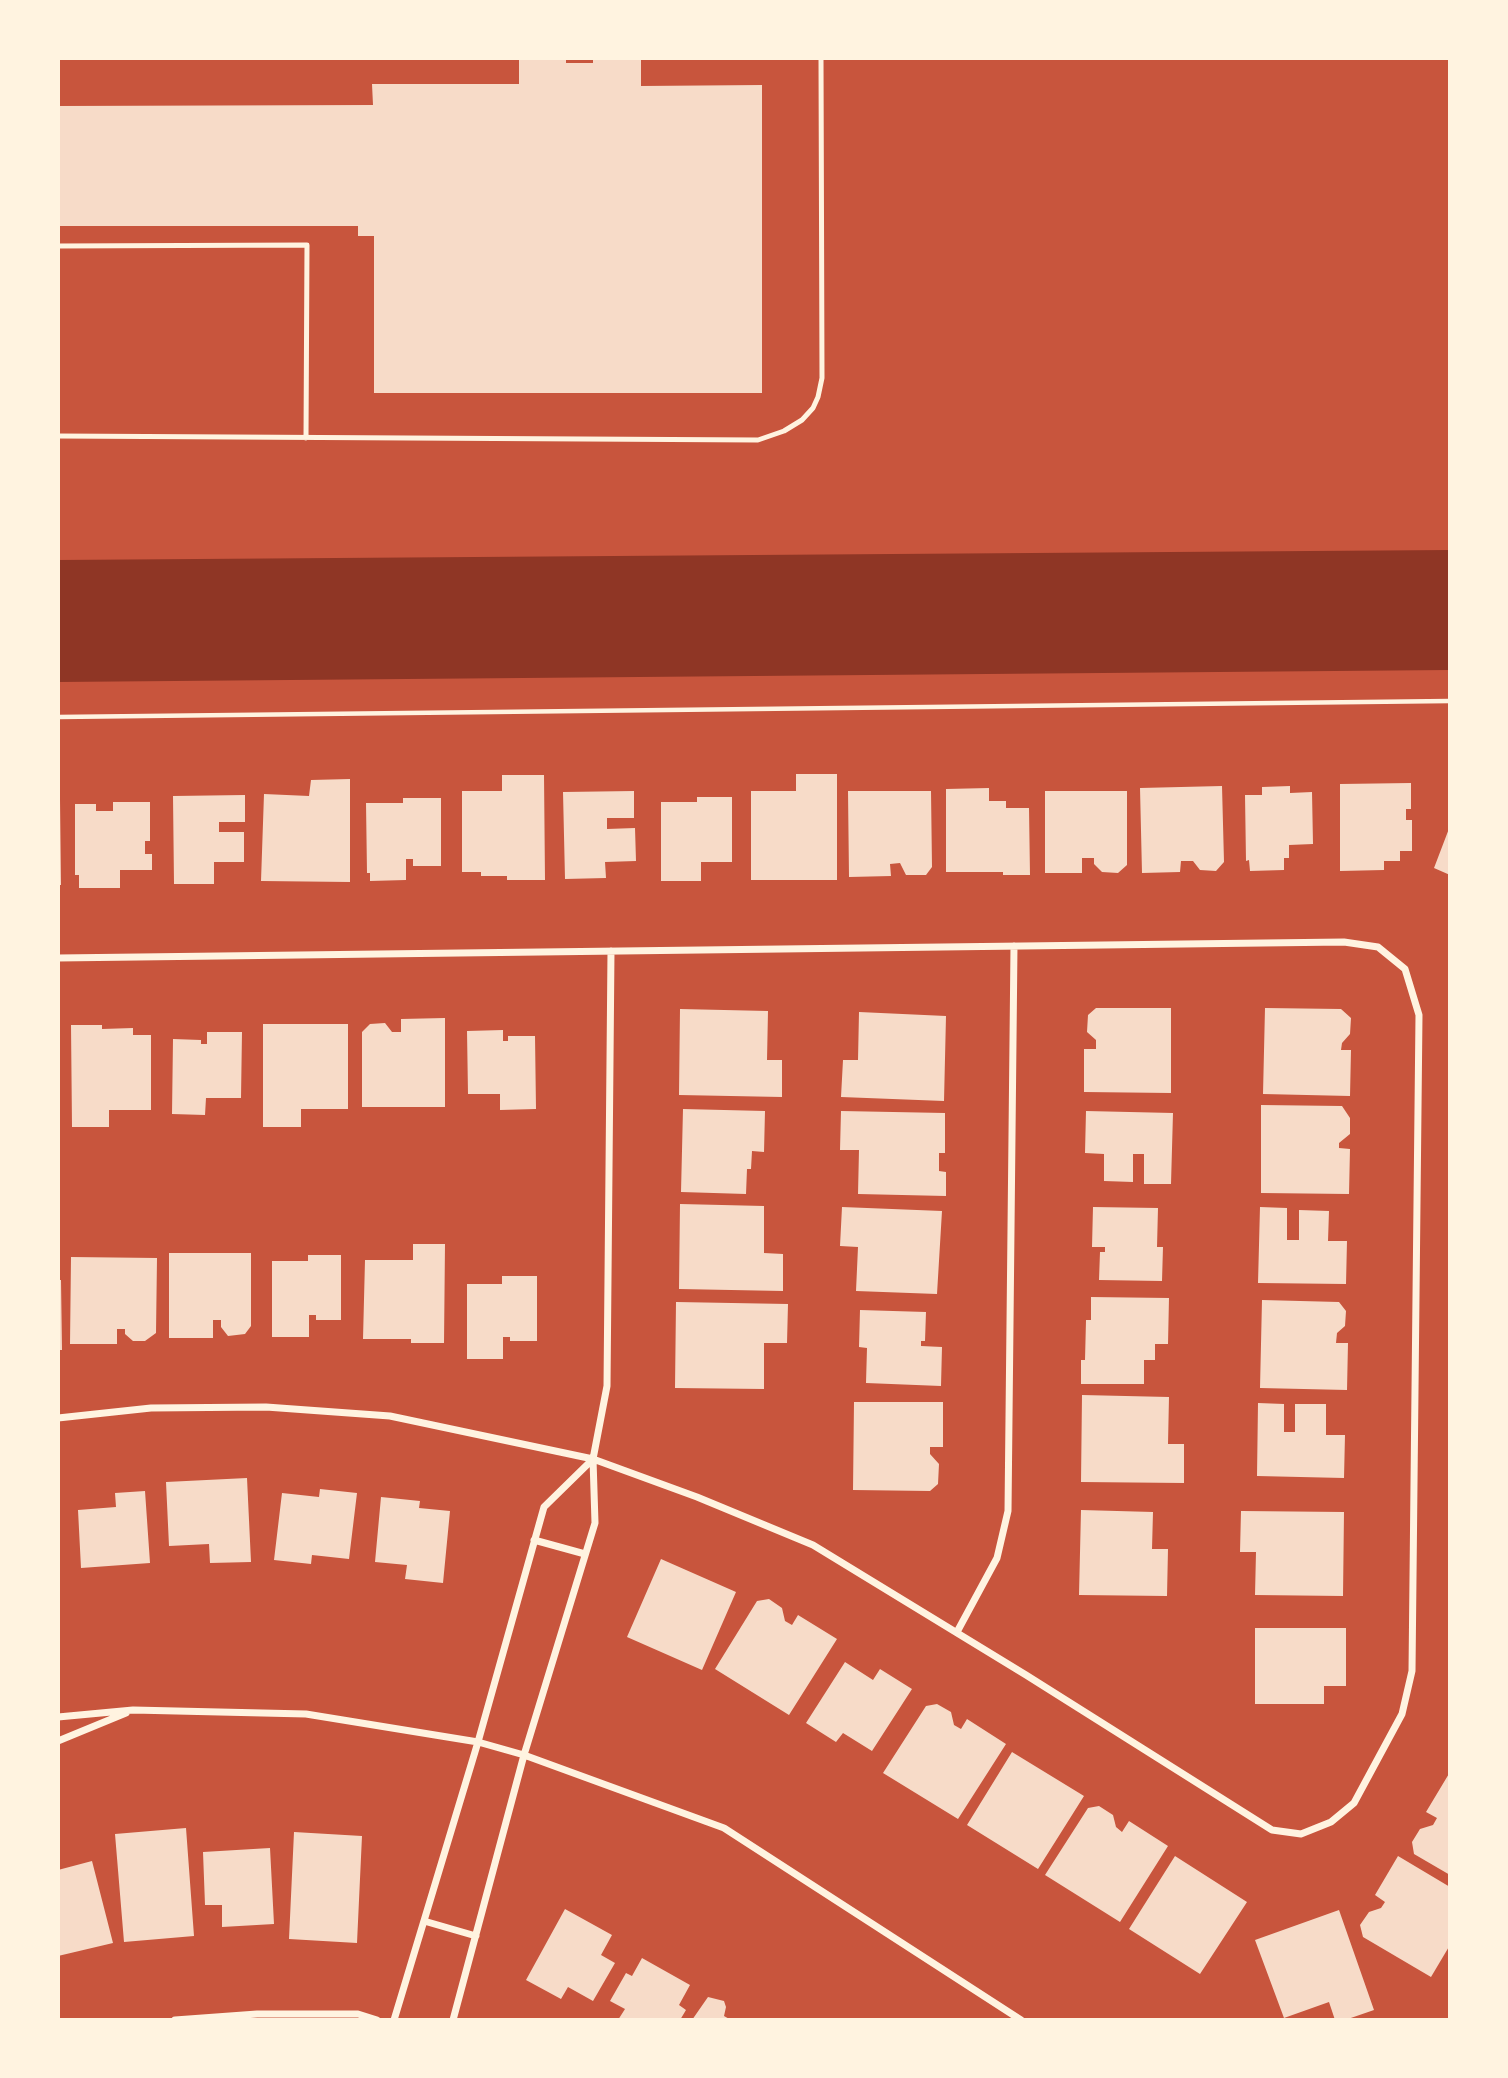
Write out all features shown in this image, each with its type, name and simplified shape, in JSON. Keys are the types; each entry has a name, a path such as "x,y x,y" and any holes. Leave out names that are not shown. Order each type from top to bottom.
{"street":[{"path":"58,958 1344,942 1378,947 1405,969 1419,1015 1412,1671 1402,1714 1354,1803 1331,1822 1301,1834 1272,1830 813,1545 697,1497 593,1459 390,1416 266,1407 151,1408 58,1418"},
{"path":"957,1632 997,1558 1008,1511 1014,946"},
{"path":"453,2020 524,1755 595,1523 593,1459 607,1386 611,951"},
{"path":"394,2020 478,1742 544,1507 593,1459"},
{"path":"534,1541 585,1554"},
{"path":"58,1741 133,1710"},
{"path":"58,1717 133,1710 306,1714 478,1742 524,1755 724,1828 1021,2020"},
{"path":"424,1921 476,1936"},
{"path":"175,2020 270,2014 358,2014 376,2020"}],"lane":[{"path":"58,436 758,440 784,431 802,420 813,408 818,397 824,359 821,58"},
{"path":"58,246 307,245 306,438"}],"path":[{"path":"58,718 1450,701"}],"shaded area":[{"path":"1450,550 1450,670 58,682 58,560"}],"building":[{"path":"519,58 566,58 566,63 593,63 593,58 641,58 641,86 762,85 762,393 374,393 374,236 358,236 358,226 58,226 58,106 373,105 372,84 519,84"},
{"path":"796,774 837,774 837,880 751,880 751,791 796,791"},
{"path":"502,775 544,775 545,880 507,880 507,876 481,876 481,872 462,872 462,791 502,791"},
{"path":"350,779 350,882 261,881 264,794 309,796 311,780"},
{"path":"1411,783 1411,809 1406,809 1406,820 1412,820 1412,851 1400,851 1400,861 1384,861 1384,870 1340,871 1340,784"},
{"path":"1222,786 1224,862 1216,871 1200,870 1193,861 1181,861 1180,872 1142,873 1140,788"},
{"path":"1290,786 1290,793 1312,792 1313,844 1289,845 1289,858 1284,858 1284,870 1250,871 1249,860 1246,861 1245,795 1262,795 1262,787"},
{"path":"989,788 989,801 1006,801 1006,808 1029,808 1030,875 946,872 946,789"},
{"path":"634,791 634,818 607,818 607,829 635,828 636,861 605,862 606,878 565,879 563,792"},
{"path":"848,791 931,791 932,867 926,875 906,875 900,863 890,864 891,876 849,877"},
{"path":"1045,791 1127,791 1127,865 1118,873 1102,872 1094,864 1094,858 1082,858 1082,873 1045,873"},
{"path":"245,795 245,822 219,822 219,832 244,832 244,862 214,862 214,884 174,884 173,796"},
{"path":"697,797 732,797 732,862 701,862 701,881 661,881 661,802 697,802"},
{"path":"403,798 441,798 441,866 413,866 413,859 406,859 406,880 370,881 370,873 367,873 366,803 403,803"},
{"path":"60,799 61,885 58,885"},
{"path":"113,802 150,802 150,841 145,841 145,854 152,854 152,870 120,870 120,888 79,888 79,875 75,875 75,804 96,804 96,811 113,811"},
{"path":"1450,826 1450,875 1434,868"},
{"path":"1096,1008 1171,1008 1171,1093 1084,1092 1084,1049 1096,1049 1096,1040 1087,1032 1088,1015"},
{"path":"1265,1008 1341,1009 1351,1018 1350,1034 1342,1043 1341,1050 1351,1050 1350,1096 1263,1094"},
{"path":"680,1009 768,1011 767,1060 782,1060 782,1097 679,1095"},
{"path":"859,1012 946,1016 944,1101 841,1097 843,1060 858,1060"},
{"path":"445,1018 445,1107 362,1107 362,1032 370,1024 385,1023 392,1032 401,1032 401,1019"},
{"path":"263,1024 348,1024 348,1109 301,1109 301,1127 263,1127"},
{"path":"71,1025 102,1025 102,1029 133,1028 133,1035 151,1035 151,1110 109,1110 109,1127 72,1127"},
{"path":"503,1030 503,1041 508,1041 508,1036 535,1036 536,1109 500,1110 500,1094 468,1094 467,1031"},
{"path":"207,1032 242,1032 241,1098 206,1098 205,1115 172,1114 173,1039 201,1040 201,1044 207,1044"},
{"path":"1261,1105 1342,1106 1350,1118 1350,1134 1339,1143 1339,1148 1350,1149 1349,1194 1261,1193"},
{"path":"683,1109 765,1111 764,1152 752,1151 751,1169 747,1169 746,1194 681,1192"},
{"path":"841,1111 945,1113 945,1153 939,1153 939,1171 946,1172 946,1196 858,1194 859,1150 840,1150"},
{"path":"1086,1111 1173,1113 1171,1184 1144,1184 1144,1154 1133,1154 1133,1182 1104,1181 1104,1154 1085,1153"},
{"path":"680,1204 764,1206 764,1253 783,1254 783,1291 679,1289"},
{"path":"842,1207 942,1211 937,1294 856,1291 858,1247 840,1246"},
{"path":"1093,1207 1158,1208 1157,1247 1163,1247 1162,1281 1099,1280 1100,1252 1105,1252 1105,1247 1092,1247"},
{"path":"1260,1207 1287,1208 1287,1240 1299,1240 1299,1210 1329,1211 1328,1241 1347,1241 1346,1284 1258,1283"},
{"path":"413,1244 445,1244 444,1343 411,1343 411,1339 363,1339 365,1260 413,1260"},
{"path":"169,1253 251,1253 251,1326 245,1334 228,1336 221,1327 221,1320 213,1320 213,1338 169,1338"},
{"path":"308,1255 341,1255 341,1320 316,1320 316,1315 309,1315 309,1337 272,1337 272,1261 308,1261"},
{"path":"71,1257 157,1258 156,1333 145,1341 133,1341 125,1334 125,1329 117,1329 117,1344 70,1344"},
{"path":"502,1276 537,1276 537,1341 510,1341 510,1337 503,1337 503,1359 467,1359 467,1284 502,1284"},
{"path":"58,1280 61,1280 62,1350 58,1350"},
{"path":"1091,1297 1169,1298 1168,1344 1155,1344 1155,1360 1144,1360 1144,1384 1081,1384 1081,1360 1085,1360 1086,1320 1091,1320"},
{"path":"1262,1300 1339,1302 1346,1311 1345,1326 1337,1333 1336,1343 1348,1343 1347,1390 1260,1388"},
{"path":"676,1302 788,1304 787,1343 764,1343 764,1389 675,1388"},
{"path":"860,1310 926,1312 925,1341 921,1341 921,1346 942,1347 941,1386 866,1383 867,1348 859,1347"},
{"path":"1082,1395 1169,1397 1168,1444 1184,1444 1184,1483 1081,1482"},
{"path":"854,1402 943,1402 943,1447 930,1447 930,1454 939,1464 938,1484 930,1491 853,1490"},
{"path":"1258,1403 1284,1404 1284,1432 1295,1432 1295,1404 1326,1404 1326,1435 1345,1435 1344,1478 1257,1476"},
{"path":"247,1478 251,1562 210,1563 209,1544 169,1546 166,1482"},
{"path":"320,1489 357,1493 349,1559 312,1555 311,1564 274,1560 282,1493 319,1497"},
{"path":"145,1491 150,1563 81,1568 78,1510 116,1507 115,1493"},
{"path":"381,1497 420,1501 419,1508 450,1511 443,1583 405,1579 407,1565 375,1562"},
{"path":"1081,1510 1153,1512 1152,1549 1168,1549 1167,1596 1079,1595"},
{"path":"1241,1511 1344,1512 1343,1596 1255,1595 1256,1552 1240,1552"},
{"path":"661,1559 736,1592 702,1670 627,1637"},
{"path":"769,1599 782,1608 785,1621 792,1625 798,1615 837,1639 789,1715 715,1669 757,1601"},
{"path":"1255,1628 1346,1628 1346,1686 1324,1686 1324,1704 1255,1704"},
{"path":"845,1662 873,1680 880,1669 912,1689 872,1751 843,1733 836,1742 806,1723"},
{"path":"937,1704 951,1712 954,1725 961,1729 967,1719 1006,1744 958,1819 883,1773 926,1706"},
{"path":"1012,1752 1084,1796 1038,1869 967,1825"},
{"path":"1450,1772 1450,1875 1414,1854 1412,1842 1420,1829 1433,1825 1437,1818 1426,1812"},
{"path":"1099,1806 1113,1815 1116,1827 1122,1832 1129,1821 1168,1846 1120,1922 1045,1875 1088,1808"},
{"path":"186,1828 194,1936 124,1942 115,1834"},
{"path":"294,1832 362,1836 357,1943 289,1939"},
{"path":"270,1848 274,1924 222,1927 222,1905 205,1905 203,1852"},
{"path":"1175,1856 1247,1902 1200,1974 1129,1929"},
{"path":"1398,1856 1450,1887 1450,1945 1431,1977 1363,1937 1360,1925 1369,1912 1381,1908 1385,1902 1375,1895"},
{"path":"92,1861 113,1943 58,1956 58,1870"},
{"path":"565,1909 612,1935 601,1955 615,1963 593,2001 568,1987 561,1999 526,1980"},
{"path":"1339,1910 1374,2010 1345,2020 1335,2020 1329,2002 1284,2018 1255,1940"},
{"path":"642,1958 690,1985 679,2005 686,2010 680,2020 618,2020 625,2009 610,2001 626,1973 632,1976"},
{"path":"708,1997 724,2001 724,2016 731,2020 692,2020"}]}
